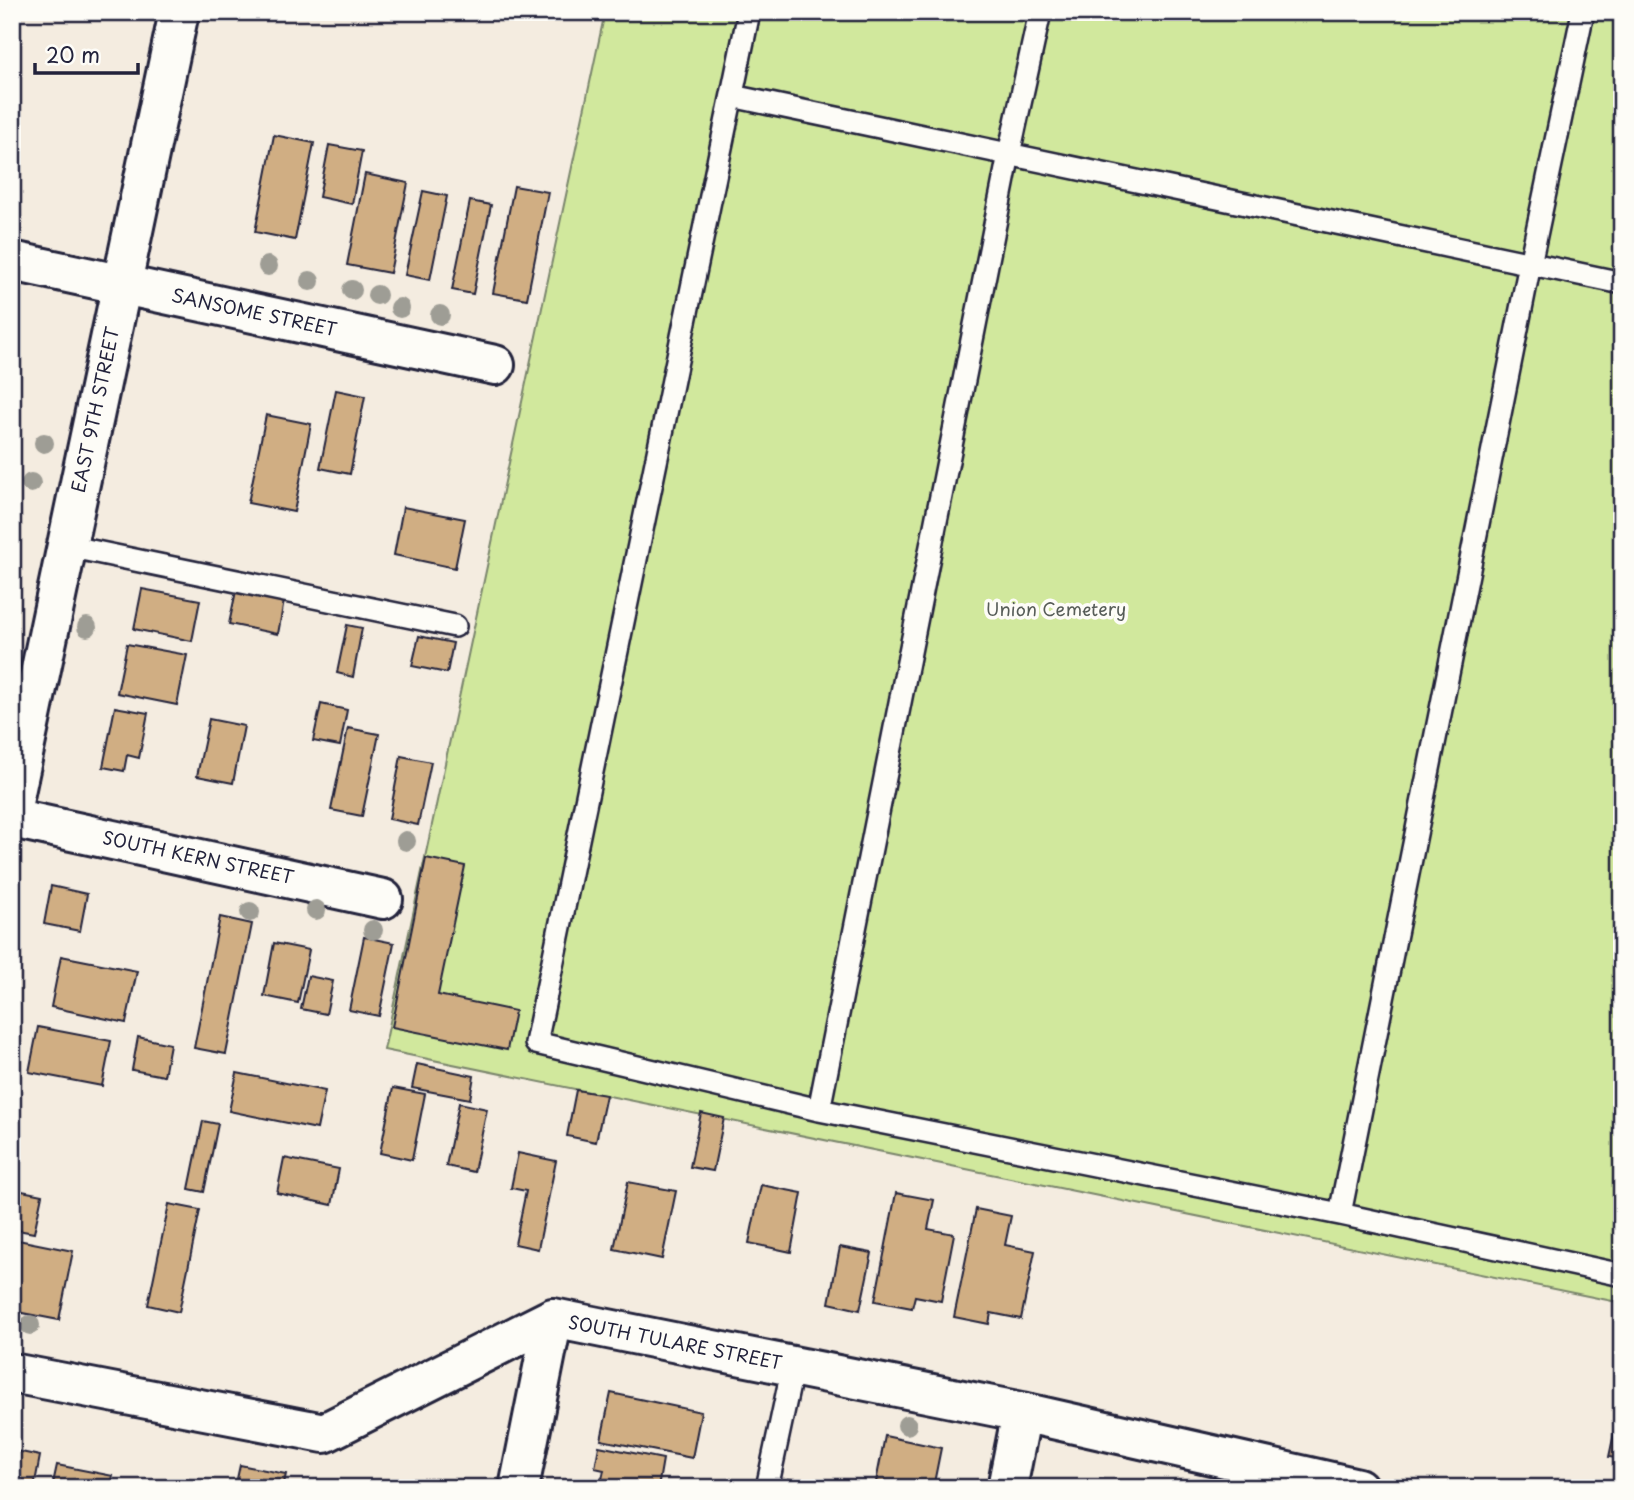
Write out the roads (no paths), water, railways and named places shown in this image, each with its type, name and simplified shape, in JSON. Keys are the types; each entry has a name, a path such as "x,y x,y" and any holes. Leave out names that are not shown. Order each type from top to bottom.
{"street":[{"name":"EAST 9TH STREET","path":"12,807 179,12"},
{"name":"SANSOME STREET","path":"12,261 495,365"},
{"name":"SOUTH KERN STREET","path":"12,818 383,899"},
{"name":"SOUTH TULARE STREET","path":"12,1373 324,1433 554,1318 1022,1412 1263,1477 1358,1488"},
{"path":"519,1488 554,1318"},
{"path":"1007,1488 1022,1412"}],"lane":[{"path":"749,12 536,1043 819,1110 1340,1214 1622,1275"},
{"path":"819,1110 1009,154 1040,12"},
{"path":"1340,1214 1583,12"},
{"path":"732,96 1622,282"},
{"path":"67,546 455,626"},
{"path":"767,1488 793,1366"}],"park label":[{"name":"Union Cemetery","path":"1056,610"}]}
